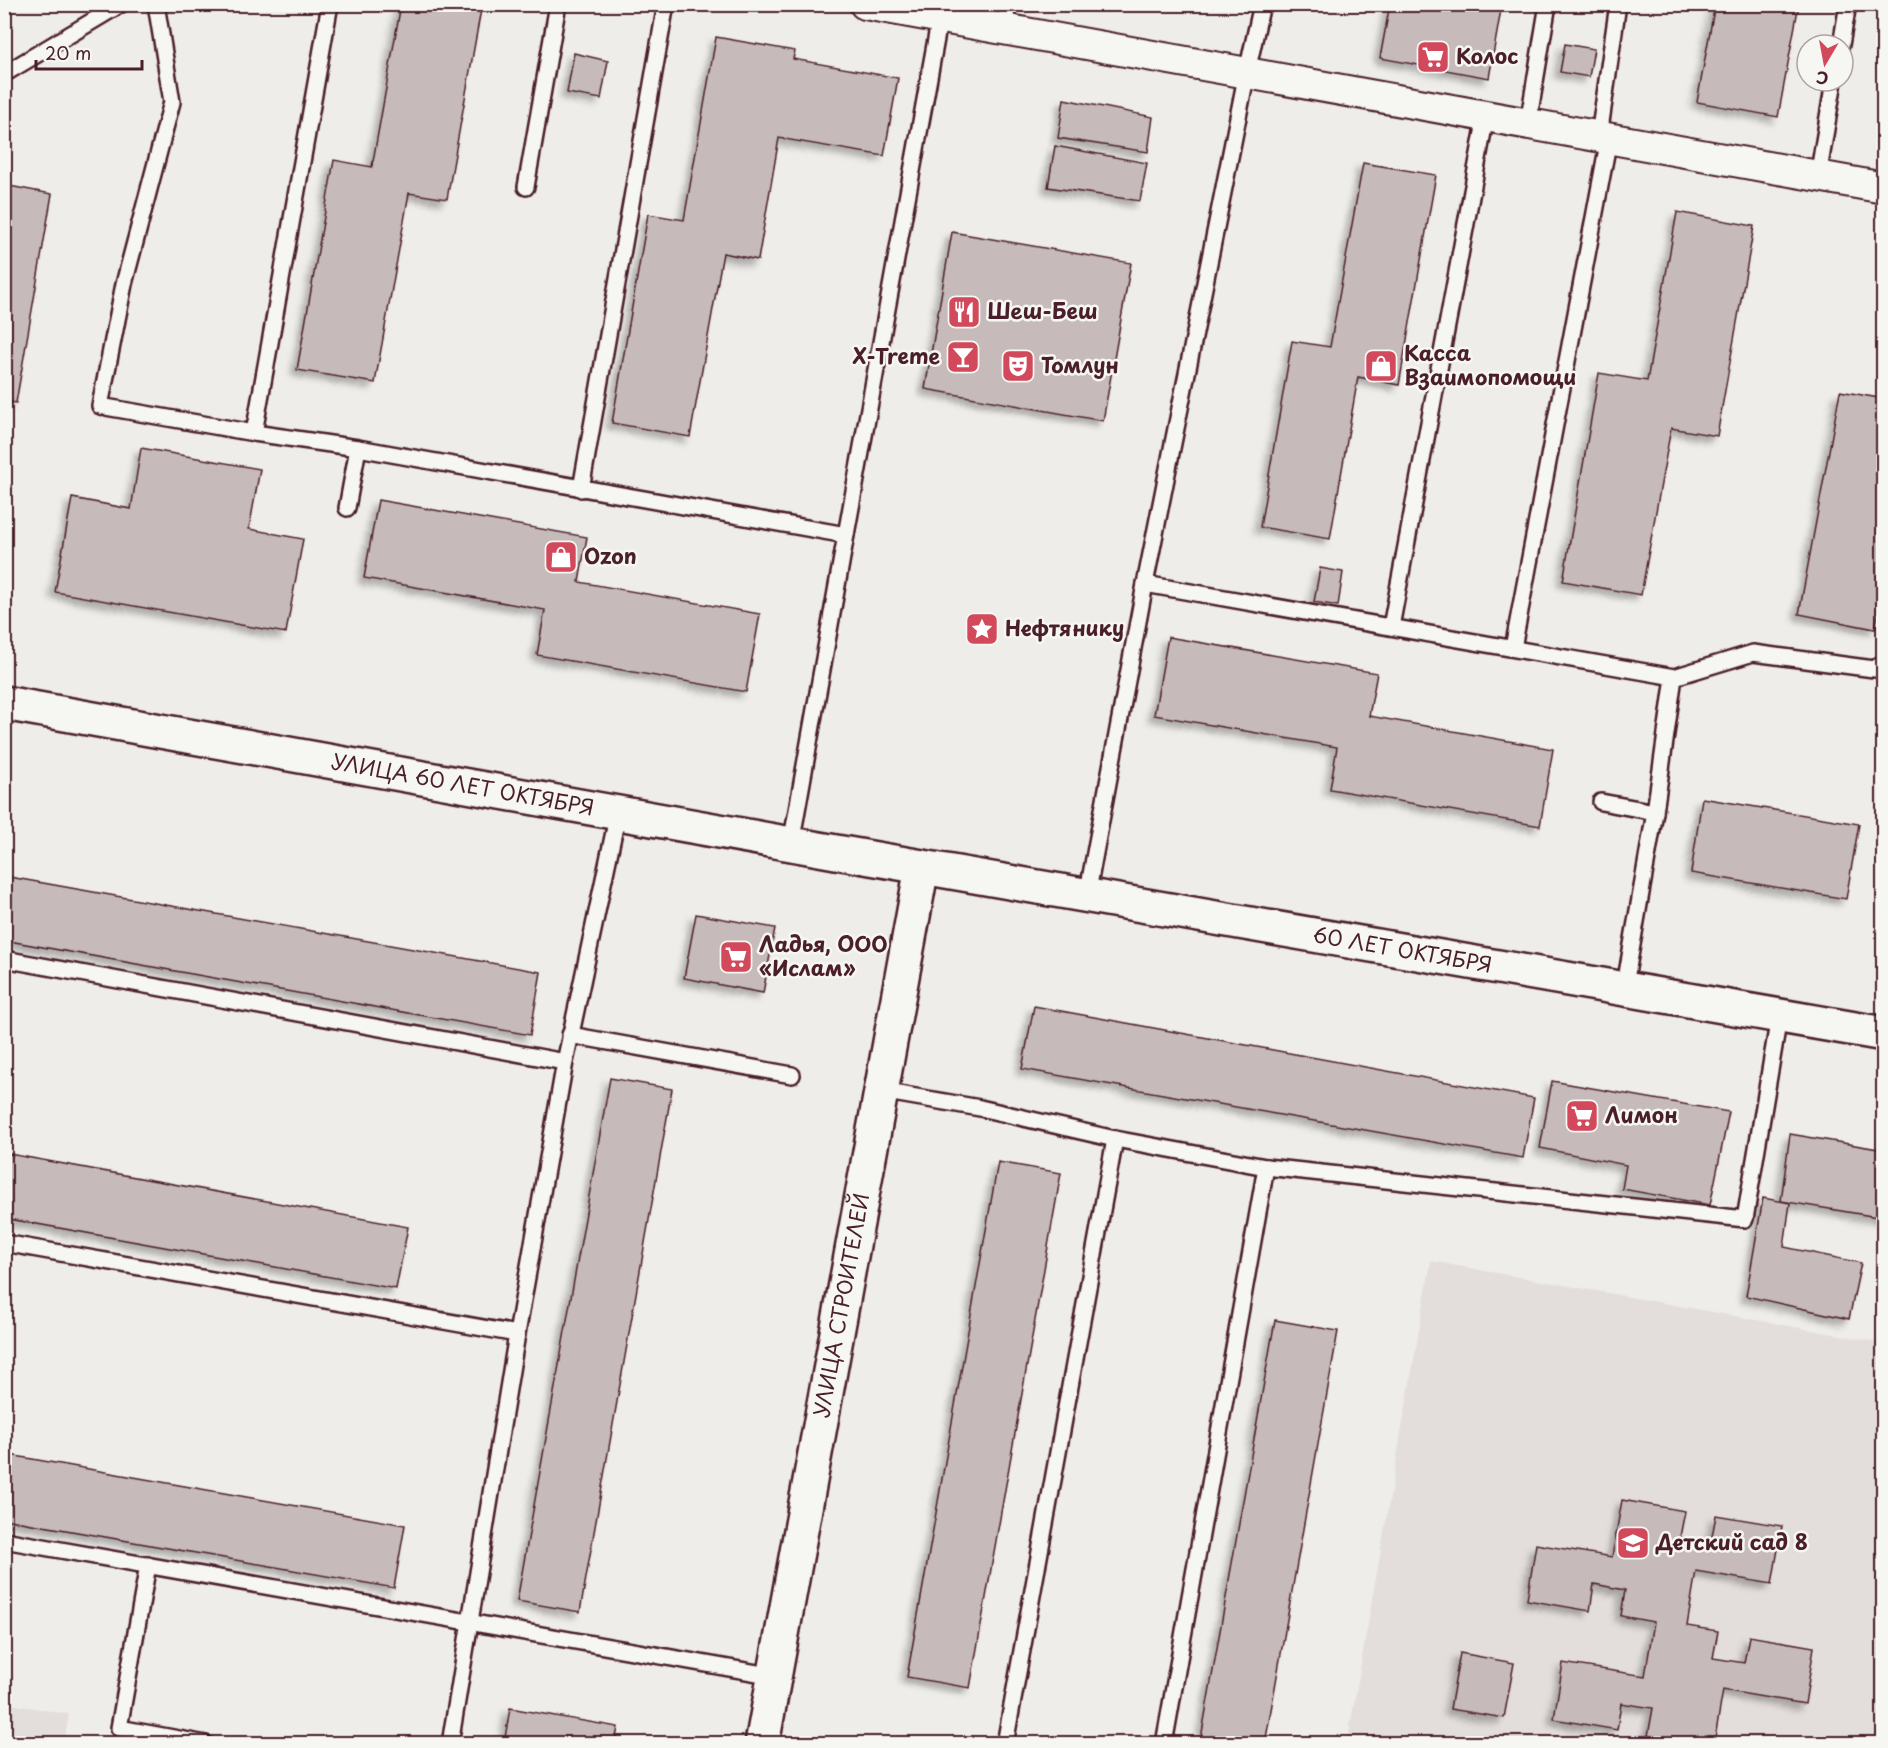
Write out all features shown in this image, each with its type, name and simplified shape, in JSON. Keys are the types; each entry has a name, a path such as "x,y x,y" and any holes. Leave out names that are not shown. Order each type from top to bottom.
{"main road":[{"name":"УЛИЦА 60 ЛЕТ ОКТЯБРЯ","path":"4,703 922,867"},
{"name":"60 ЛЕТ ОКТЯБРЯ","path":"922,867 1884,1034"},
{"name":"УЛИЦА СТРОИТЕЛЕЙ","path":"762,1743 922,867"}],"street":[{"path":"865,4 940,17 1006,16 1246,72 1884,188"}],"lane":[{"path":"4,74 121,4"},
{"path":"156,4 172,102 124,284 100,406 254,433 358,447 846,535"},
{"path":"254,433 330,4"},
{"path":"526,187 558,4"},
{"path":"581,489 666,4"},
{"path":"1087,896 1145,584 1246,72 1262,4"},
{"path":"1528,124 1548,4"},
{"path":"1513,648 1604,137 1618,4"},
{"path":"1842,33 1848,4"},
{"path":"790,844 940,17"},
{"path":"1818,177 1832,93"},
{"path":"1391,627 1486,116"},
{"path":"347,508 358,447"},
{"path":"1145,584 1674,677 1753,653 1874,669 1884,662"},
{"path":"1624,990 1655,812 1674,677"},
{"path":"1601,802 1655,812"},
{"path":"450,1743 517,1334 565,1062 618,813"},
{"path":"4,959 565,1062"},
{"path":"881,1091 980,1108 1115,1139 1266,1167 1745,1219 1779,1017"},
{"path":"570,1035 792,1075"},
{"path":"1005,1743 1115,1139"},
{"path":"1164,1743 1266,1167"},
{"path":"4,1243 517,1334"},
{"path":"4,1540 774,1676"},
{"path":"148,1565 119,1728 206,1743"}],"shaded area":[{"name":"Детский сад 8","path":"1431,1261 1883,1343 1883,1743 1347,1744"},
{"path":"4,1703 69,1714 64,1743 5,1743"}],"building":[{"path":"401,4 482,4 447,199 409,193 375,383 297,370 334,160 372,167"},
{"path":"1390,4 1502,4 1489,78 1380,58"},
{"path":"1715,4 1799,4 1778,117 1697,102"},
{"path":"716,37 795,51 793,59 898,78 884,156 779,138 758,260 723,253 690,437 612,423 648,214 684,220"},
{"path":"1565,44 1594,49 1589,77 1560,72"},
{"path":"574,53 608,61 601,99 567,93"},
{"path":"1064,99 1153,117 1148,152 1058,138"},
{"path":"1055,146 1147,163 1140,201 1048,187"},
{"path":"1363,163 1436,175 1399,385 1358,377 1330,539 1260,527 1292,341 1330,347"},
{"path":"4,185 52,194 16,403 4,401"},
{"path":"1677,212 1754,226 1717,436 1671,428 1641,595 1563,581 1599,373 1647,381"},
{"path":"952,232 1131,263 1103,421 925,389"},
{"path":"1840,391 1884,399 1884,585 1875,629 1799,614"},
{"path":"141,448 260,469 249,529 303,539 286,633 55,592 72,498 131,509"},
{"path":"378,500 587,537 579,582 760,614 746,692 537,655 545,610 364,578"},
{"path":"1320,568 1343,572 1338,606 1314,602"},
{"path":"1168,637 1377,673 1369,716 1553,749 1540,826 1330,789 1337,747 1154,715"},
{"path":"1702,798 1859,824 1846,899 1691,873"},
{"path":"4,876 541,972 530,1035 4,940"},
{"path":"696,914 775,928 763,993 684,978"},
{"path":"1034,1006 1534,1098 1523,1158 1022,1069"},
{"path":"610,1078 672,1089 580,1612 517,1601"},
{"path":"1552,1081 1729,1112 1710,1205 1622,1189 1626,1165 1540,1148"},
{"path":"1790,1134 1884,1150 1884,1218 1781,1201"},
{"path":"4,1153 408,1227 396,1289 4,1218"},
{"path":"998,1162 1061,1173 970,1688 907,1677"},
{"path":"1763,1198 1790,1203 1784,1247 1861,1263 1849,1319 1746,1296"},
{"path":"1275,1320 1338,1331 1265,1744 1200,1744"},
{"path":"4,1454 405,1525 394,1588 4,1519"},
{"name":"Детский сад 8","path":"1622,1500 1685,1511 1680,1537 1711,1542 1716,1515 1782,1526 1772,1584 1696,1571 1687,1626 1718,1631 1713,1658 1744,1663 1749,1636 1814,1647 1805,1704 1723,1690 1714,1744 1695,1744 1648,1736 1653,1708 1621,1703 1617,1730 1554,1719 1563,1663 1645,1676 1654,1622 1621,1616 1625,1590 1594,1584 1590,1611 1527,1600 1536,1544 1612,1557"},
{"path":"1460,1653 1514,1663 1504,1718 1450,1709"},
{"path":"510,1708 618,1727 615,1744 504,1744"}],"place":[{"name":"Колос","path":"1433,57"},
{"name":"Шеш-Беш","path":"964,312"},
{"name":"X-Treme","path":"963,357"},
{"name":"Томлун","path":"1018,366"},
{"name":"Касса Взаимопомощи","path":"1381,366"},
{"name":"Ozon","path":"561,557"},
{"name":"Нефтянику","path":"982,629"},
{"name":"Ладья, ООО «Ислам»","path":"736,957"},
{"name":"Лимон","path":"1582,1116"},
{"name":"Детский сад 8","path":"1633,1543"}]}
